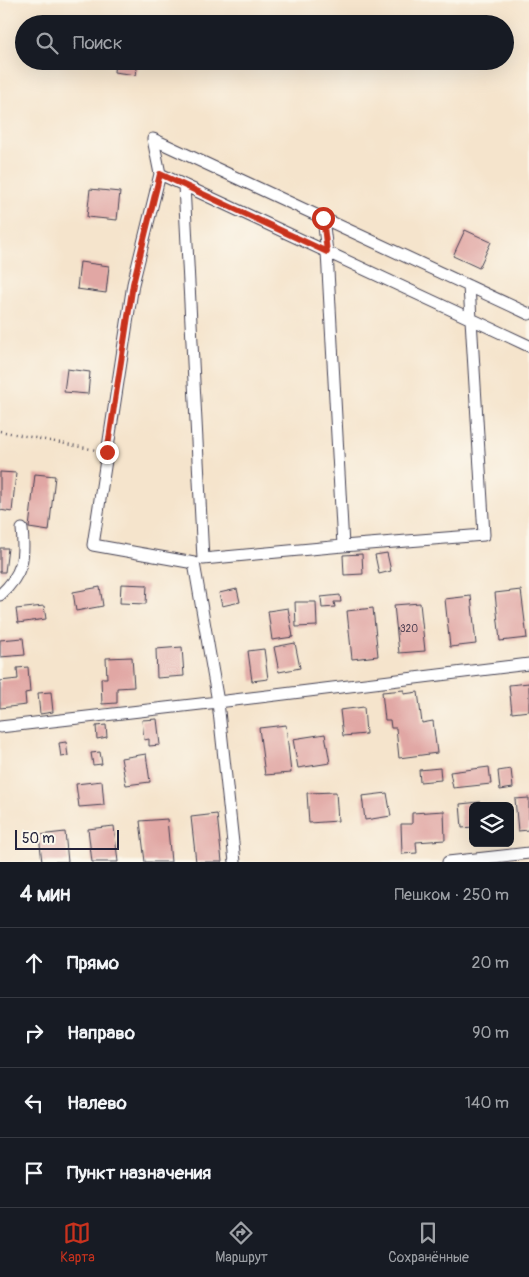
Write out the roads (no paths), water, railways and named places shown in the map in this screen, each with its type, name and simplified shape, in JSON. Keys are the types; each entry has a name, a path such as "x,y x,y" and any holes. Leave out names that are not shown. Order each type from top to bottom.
{"street":[{"path":"469,286 484,535 342,546 199,561 93,545 133,284 160,174 153,139 323,218 469,286 529,314"},
{"path":"160,174 529,346"},
{"path":"184,185 199,561 218,702 235,862"},
{"path":"323,218 327,252 342,546"},
{"path":"0,595 10,586 23,560 22,529"},
{"path":"0,727 529,664"},
{"path":"448,862 529,853"}]}
